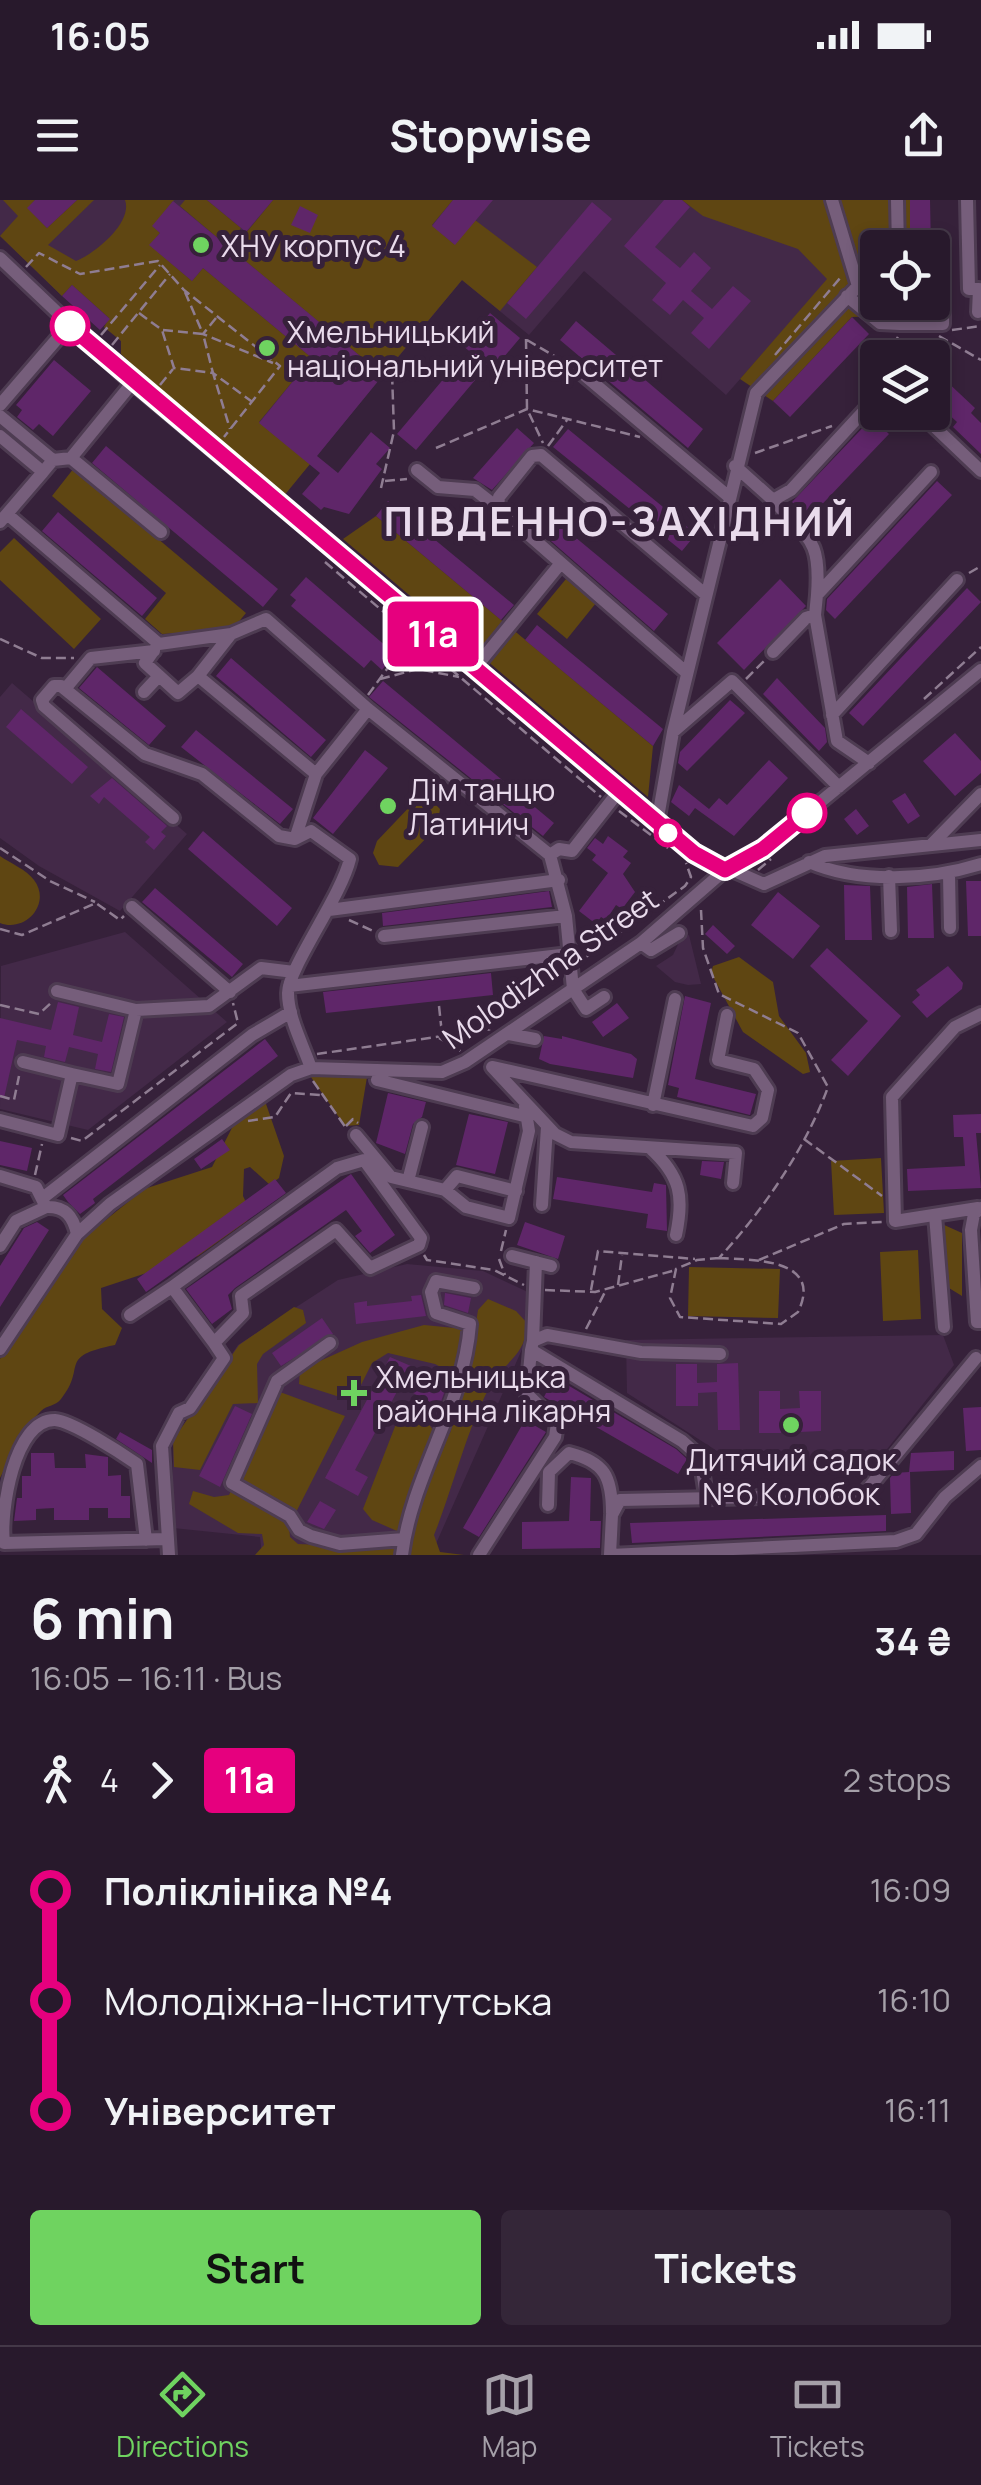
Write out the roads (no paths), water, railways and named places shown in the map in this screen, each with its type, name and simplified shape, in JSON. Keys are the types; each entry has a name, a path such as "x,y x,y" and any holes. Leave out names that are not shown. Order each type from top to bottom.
{"street":[{"path":"657,823 672,732 756,393 858,286 832,200"},
{"path":"896,200 897,230"},
{"path":"967,200 969,289 979,290 978,312"},
{"path":"0,258 132,382 619,792 725,870 764,884 825,856 981,840"},
{"path":"848,296 880,323 904,329 942,324 942,320"},
{"path":"902,320 904,329"},
{"path":"0,405 69,325"},
{"path":"576,369 728,496"},
{"path":"132,382 71,458 53,460 4,518 156,648"},
{"path":"773,500 791,490 860,415"},
{"path":"0,416 53,460"},
{"path":"938,430 981,470"},
{"path":"0,436 43,472"},
{"path":"498,508 499,497 532,456 543,452 705,594"},
{"path":"71,458 161,532"},
{"path":"736,462 808,535 820,557 815,615 837,741 869,763"},
{"path":"418,470 438,488 476,490 686,673"},
{"path":"817,595 931,472"},
{"path":"475,668 561,563"},
{"path":"832,715 957,580"},
{"path":"773,652 806,618 815,615"},
{"path":"65,689 91,658 230,634 266,619 365,707 550,855 560,880 573,989 586,1008 604,997"},
{"path":"156,648 144,663 178,693 198,676 230,634"},
{"name":"Molodizhna Street","path":"308,1064 442,1072 476,1056 641,943 725,870 763,849 981,670"},
{"path":"144,692 159,676"},
{"path":"198,676 316,774"},
{"path":"672,732 732,681 839,787"},
{"path":"0,1349 77,1234 110,1204 308,1064 292,1012 291,980 344,886 350,859 311,830 295,839 278,836 202,774 145,754 65,689 54,686 42,700 44,706 173,818"},
{"path":"295,839 316,774 365,707"},
{"path":"550,855 559,849 572,851 619,792"},
{"path":"932,845 981,794"},
{"path":"809,862 889,876 948,874 981,864"},
{"path":"948,874 950,928"},
{"path":"889,876 890,931"},
{"path":"329,910 560,880"},
{"path":"132,907 230,992"},
{"path":"384,936 566,916"},
{"path":"641,943 651,950 679,933"},
{"path":"57,990 136,1010 209,1006 261,968 291,980 569,955"},
{"path":"652,1104 675,999"},
{"path":"23,1062 118,1084 136,1010"},
{"path":"0,1246 16,1220 45,1202 252,1035 292,1012"},
{"path":"981,1014 955,1027 892,1098 895,1221 979,1208 971,1230 976,1322 981,1322"},
{"path":"493,1068 744,1127 762,1118 768,1102 764,1078 754,1070 718,1060 727,1015"},
{"path":"508,1034 535,1039"},
{"path":"476,1056 493,1068 546,1124 571,1142 736,1153 733,1183"},
{"path":"0,1120 52,1134 72,1074"},
{"path":"377,1080 528,1117"},
{"path":"357,1129 391,1177 445,1190 466,1207 508,1220 528,1117 522,1099"},
{"path":"542,1204 549,1136 546,1124"},
{"path":"408,1181 422,1127"},
{"path":"650,1148 681,1188 683,1200 676,1235"},
{"path":"130,1315 336,1168 360,1158 421,1238 406,1255 370,1268 336,1230 241,1296 243,1313 214,1343"},
{"path":"0,1176 33,1186 45,1202 70,1215 77,1234"},
{"path":"445,1190 458,1176 516,1191"},
{"path":"935,1215 944,1327"},
{"path":"505,1258 551,1266"},
{"path":"479,1555 555,1437 556,1423 527,1394 536,1262"},
{"path":"402,1555 416,1492 460,1382 470,1324 436,1314 431,1292 436,1281 474,1288"},
{"path":"169,1555 162,1446 179,1413 190,1408 224,1358 172,1287"},
{"path":"532,1346 547,1335 641,1352 720,1354"},
{"path":"330,1343 277,1381 232,1483 290,1516 299,1530 312,1536 340,1544 404,1538"},
{"path":"532,1346 700,1457 706,1495"},
{"path":"612,1516 620,1500 866,1491 976,1358"},
{"path":"146,1540 137,1464 64,1421 46,1421 33,1428 22,1442 1,1495 4,1543 146,1540 167,1539"},
{"path":"548,1505 549,1472 570,1453 592,1458 606,1469 612,1486 611,1555 896,1541 916,1534 945,1497 981,1466"}],"place":[{"name":"ХНУ корпус 4","path":"201,245"},
{"name":"Хмельницький національний університет","path":"267,348"},
{"name":"Дім танцю Латинич","path":"388,806"},
{"name":"Хмельницька районна лікарня","path":"354,1393"},
{"name":"Дитячий садок №6 Колобок","path":"791,1425"}],"district":[{"name":"ПІВДЕННО-ЗАХІДНИЙ","path":"620,520"}]}
